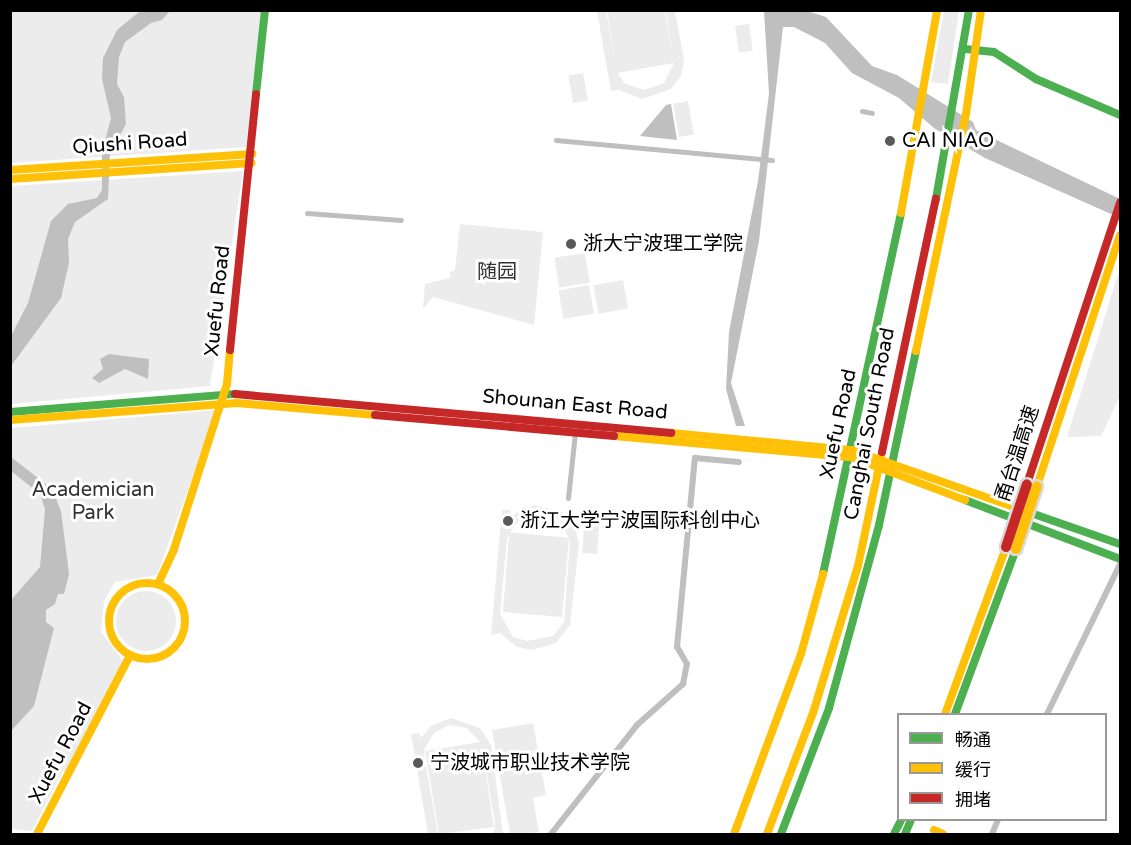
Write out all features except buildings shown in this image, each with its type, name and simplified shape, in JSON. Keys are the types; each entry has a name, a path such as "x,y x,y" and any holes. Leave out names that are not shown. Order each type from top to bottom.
{"main road":[{"name":"Xuefu Road","path":"158,584 174,549 224,398 265,10"},
{"name":"Xuefu Road","path":"734,834 801,654 851,453 926,92 937,10"},
{"name":"Canghai South Road","path":"781,834 829,708 886,466 966,114 971,50 969,10"},
{"name":"Canghai South Road","path":"766,834 813,713 886,466 954,106 981,10"},
{"path":"971,50 994,52 1036,79 1120,115"},
{"name":"Qiushi Road","path":"10,179 101,169 251,159"},
{"name":"Qiushi Road","path":"10,170 101,169"},
{"name":"甬台温高速","path":"955,713 1117,235 1120,202"},
{"name":"Shounan East Road","path":"10,420 224,398 575,433 851,453"},
{"name":"Shounan East Road","path":"10,412 224,398 851,453 1116,557"},
{"name":"Shounan East Road","path":"886,466 1119,543"},
{"name":"甬台温高速","path":"945,713 1011,548"},
{"path":"158,584 178,599 185,616 183,635 166,654 148,659 130,656 111,635 111,607 130,586 158,584"},
{"name":"Xuefu Road","path":"37,834 130,656"}],"street":[{"path":"862,111 872,113"},
{"path":"556,140 771,160"},
{"path":"307,213 401,220"},
{"path":"568,498 575,433"}],"green space":[{"path":"10,11 261,11 246,147 11,163"},
{"path":"597,11 606,11 618,72 607,11 665,11 672,53 666,11 675,11 684,60 681,76 671,89 642,99 619,90 611,91","holes":["674,63 664,83 644,90 624,83 618,73"]},
{"path":"944,11 959,11 948,84 931,82"},
{"path":"749,24 753,51 739,53 735,26"},
{"path":"583,73 588,101 573,103 568,76"},
{"path":"688,101 694,134 679,137 673,104"},
{"path":"243,171 210,386 11,404 11,186"},
{"name":"随园","path":"460,224 543,232 534,325 433,297 423,309 425,284 450,278 450,272 455,270"},
{"path":"585,253 590,283 559,287 554,258"},
{"path":"1120,268 1120,396 1101,436 1067,437"},
{"path":"623,280 628,309 598,314 593,285"},
{"path":"589,285 594,314 564,319 558,290"},
{"name":"Academician Park","path":"217,410 157,575 115,582 104,601 101,632 124,662 68,772 63,771 32,831 11,829 11,428"},
{"path":"534,505 563,512 574,525 579,543 570,625 556,643 532,650 517,647 500,633 491,635 502,510 511,510 511,516","holes":["545,512 561,522 569,538 510,532 522,517","509,534 503,612 562,617 569,539 564,622 553,636 527,641 513,637 500,614"]},
{"path":"584,526 599,527 597,554 582,553"},
{"path":"146,591 163,596 171,604 176,621 171,638 163,646 146,651 129,646 121,638 116,621 121,604 129,596"},
{"path":"451,718 480,728 491,745 503,834 493,834 495,822 481,743 494,827 439,834 425,751 480,742 467,728 449,725 434,733 425,748 424,755 438,834 428,834 411,734 419,733 421,738 431,726"},
{"path":"533,723 546,795 533,798 539,832 510,834 492,730"}],"shaded area":[{"path":"140,11 170,11 162,20 151,23 125,42 119,57 117,84 124,97 126,124 110,154 108,199 75,222 68,239 69,263 61,298 11,366 10,338 28,303 51,221 68,204 97,198 102,190 102,152 111,118 102,79 103,58 117,30"},
{"path":"764,11 807,11 826,17 872,66 897,75 973,122 976,130 1120,199 1120,218 985,158 934,128 899,98 852,73 825,43 794,27 783,27 759,241 731,383 745,426 736,426 726,389 729,332 758,181 769,93"},
{"path":"671,104 677,140 640,136 666,105"},
{"path":"109,354 149,359 148,379 125,369 99,383 92,378 103,369 100,359"},
{"path":"11,457 52,489 61,511 69,574 64,594 58,594 55,604 46,610 46,622 54,628 34,706 11,731 11,600 40,567 45,509 40,494 11,471"}],"waterway":[{"path":"551,834 637,725 683,684 687,664 677,647 695,458 739,462"},
{"path":"1047,713 1120,564"},
{"path":"992,834 998,821"}],"traffic: fast":[{"path":"256,94 265,10"},
{"path":"936,199 969,10"},
{"path":"965,49 994,52 1036,79 1120,115"},
{"path":"823,574 901,213"},
{"path":"781,834 829,708 879,525 916,351"},
{"path":"10,412 235,394"},
{"path":"965,500 1120,559"},
{"path":"1025,511 1120,544"},
{"path":"955,713 1016,549"},
{"path":"894,834 900,821"},
{"path":"905,834 911,821"}],"traffic: slow":[{"path":"901,213 937,10"},
{"path":"916,351 966,114 981,10"},
{"path":"10,170 252,154"},
{"path":"10,179 251,163"},
{"path":"1037,486 1120,235"},
{"path":"158,584 174,549 227,384 230,350"},
{"path":"10,420 237,403 375,415"},
{"path":"671,433 852,450 1025,511"},
{"path":"614,436 851,457 965,500"},
{"path":"767,834 813,713 858,566 882,452"},
{"path":"1016,549 1037,486"},
{"path":"945,713 1006,547"},
{"path":"734,834 801,654 823,574"},
{"path":"147,583 162,586 174,594 182,606 185,621 182,636 174,648 162,656 147,659 132,656 120,648 112,636 109,621 112,606 120,594 132,586 147,583"},
{"path":"37,834 130,655"},
{"path":"934,830 943,834"}],"traffic: jam":[{"path":"230,350 256,94"},
{"path":"882,452 936,199"},
{"path":"1027,484 1120,202"},
{"path":"235,394 671,433"},
{"path":"375,415 614,436"},
{"path":"1006,547 1027,484"}],"place":[{"name":"CAI NIAO","path":"890,141"},
{"name":"浙大宁波理工学院","path":"571,244"},
{"name":"浙江大学宁波国际科创中心","path":"508,521"},
{"name":"宁波城市职业技术学院","path":"418,763"}]}
